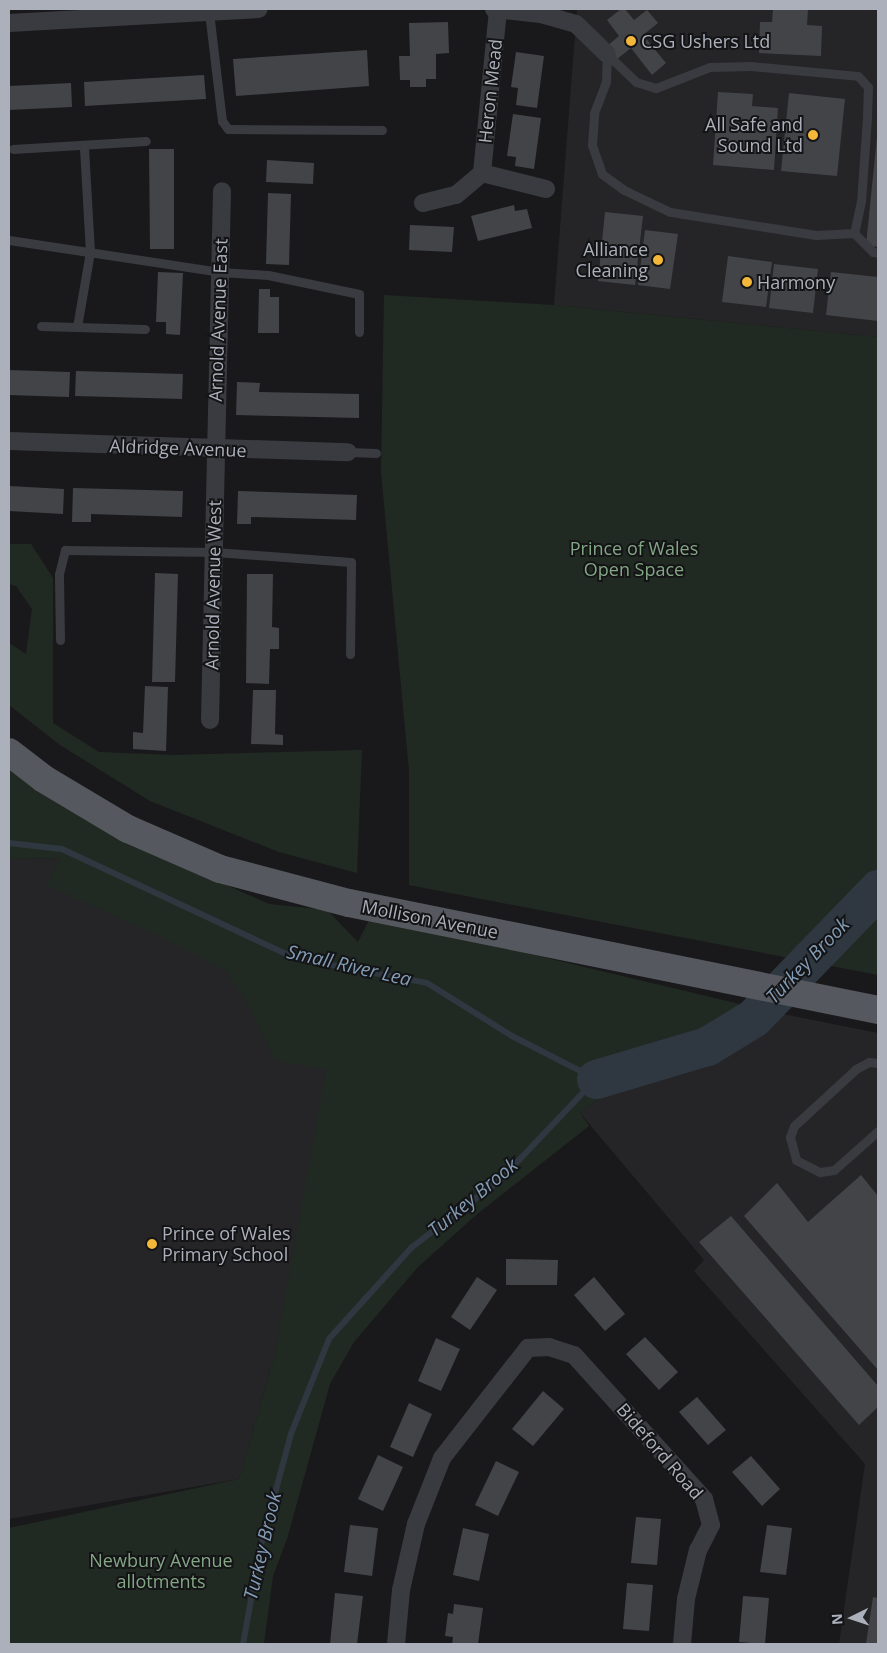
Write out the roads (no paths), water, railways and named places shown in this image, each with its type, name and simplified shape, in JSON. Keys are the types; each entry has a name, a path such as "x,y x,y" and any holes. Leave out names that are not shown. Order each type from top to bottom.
{"main road":[{"name":"Mollison Avenue","path":"9,752 44,779 128,829 220,868 349,903 878,1010"}],"street":[{"path":"9,23 259,9"},
{"path":"496,9 541,14 576,24 607,54"},
{"name":"Heron Mead","path":"482,173 496,9"},
{"path":"423,203 456,195 482,173 546,189"},
{"name":"Arnold Avenue East","path":"215,450 222,191"},
{"name":"Aldridge Avenue","path":"9,441 215,450 348,452"},
{"name":"Arnold Avenue West","path":"210,720 215,552 215,450"},
{"name":"Bideford Road","path":"396,1644 401,1590 416,1524 442,1458 528,1348 549,1347 574,1355 704,1499 711,1526 698,1550 688,1591 682,1644"}],"lane":[{"path":"209,12 222,121 228,129 382,130"},
{"path":"607,54 606,82 594,113 592,145 602,174 624,190 670,212 816,235 854,233 873,252 878,253"},
{"path":"607,54 636,82 656,88 710,67 751,66 858,76 868,88 861,201 854,233"},
{"path":"13,149 84,147 146,141"},
{"path":"77,327 90,252 84,147"},
{"path":"9,240 220,272 268,275 359,294 359,332"},
{"path":"41,326 145,329"},
{"path":"348,452 376,454"},
{"path":"60,640 59,574 65,550 215,552 351,562 350,654"},
{"path":"878,1063 869,1062 856,1069 794,1126 790,1137 796,1160 820,1172 834,1170 878,1131"}],"waterway":[{"name":"Turkey Brook","path":"9,843 62,849 295,958 427,983 512,1036 596,1079 501,1179 412,1247 329,1339 291,1434 260,1549 243,1644"},
{"name":"Turkey Brook","path":"596,1079 707,1046 753,1018 878,889"}],"place":[{"name":"CSG Ushers Ltd","path":"631,41"},
{"name":"All Safe and Sound Ltd","path":"813,135"},
{"name":"Alliance Cleaning","path":"658,260"},
{"name":"Harmony","path":"747,282"},
{"name":"Prince of Wales Primary School","path":"152,1244"}],"park label":[{"name":"Prince of Wales Open Space","path":"634,559"},
{"name":"Newbury Avenue allotments","path":"161,1571"}],"water label":[{"name":"Small River Lea","path":"349,966"}]}
